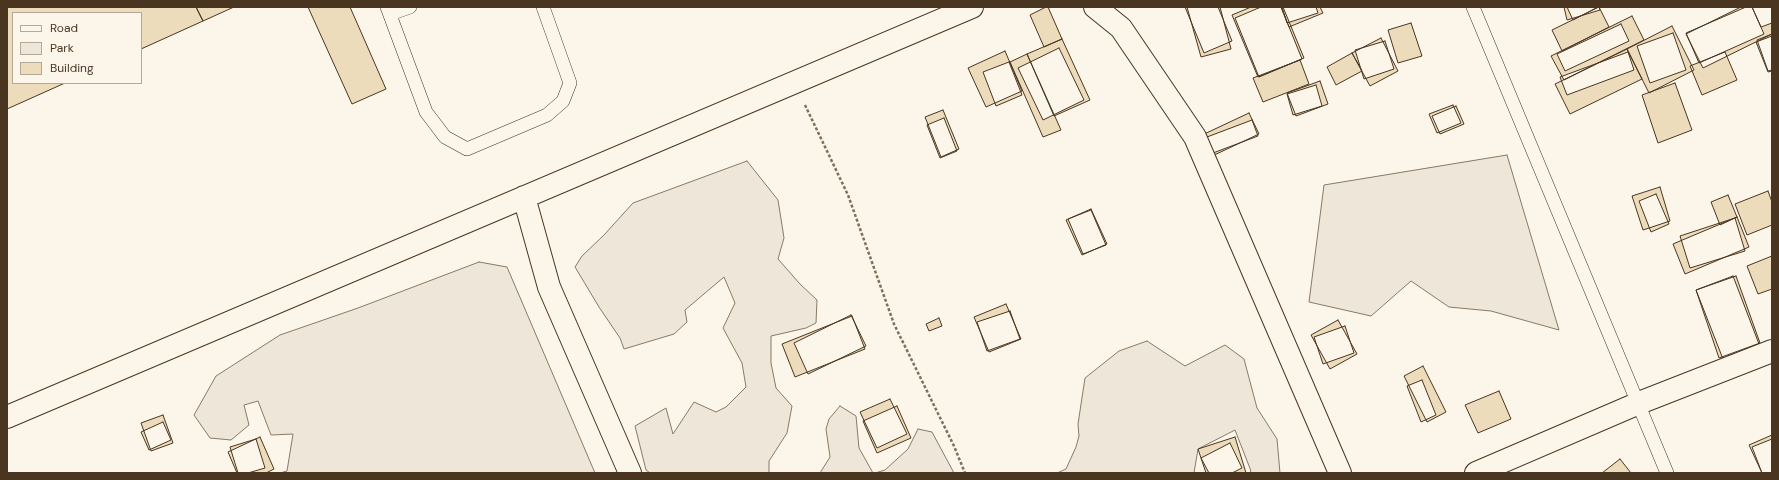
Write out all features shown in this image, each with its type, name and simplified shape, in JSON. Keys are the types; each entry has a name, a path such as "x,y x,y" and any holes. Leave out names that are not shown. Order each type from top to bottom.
{"street":[{"path":"7,417 972,7"},
{"path":"1095,7 1121,28 1195,137 1340,473"},
{"path":"524,198 549,287 630,473"},
{"path":"1476,473 1639,403 1772,351"}],"lane":[{"path":"410,7 389,10 426,112 445,137 467,148 547,115 563,101 570,83 543,7"},
{"path":"1472,7 1667,473"}],"path":[{"path":"794,83 848,195 894,324 954,446 965,473"}],"green space":[{"path":"1507,155 1559,330 1491,311 1449,307 1411,281 1371,316 1309,302 1324,185"},
{"path":"747,161 778,200 784,238 778,259 800,284 817,300 816,323 806,328 771,336 771,363 776,388 792,406 787,433 769,461 769,473 650,473 646,470 635,426 666,408 673,434 694,402 716,412 726,407 746,387 742,363 723,328 735,303 724,277 685,310 687,322 674,334 624,349 620,338 575,267 582,256 604,235 633,203"},
{"path":"479,262 507,267 595,473 280,473 287,471 293,434 271,435 258,401 244,405 249,425 231,440 210,438 194,415 216,376 280,335 358,308"},
{"path":"1147,341 1185,366 1225,345 1244,359 1257,408 1277,439 1280,473 1249,473 1251,471 1235,430 1198,449 1194,473 1057,473 1066,469 1076,447 1079,436 1078,424 1085,378 1119,351"},
{"path":"840,406 856,416 859,448 873,473 820,473 830,457 826,429 829,419"},
{"path":"918,429 932,432 954,473 875,473 885,470 908,449"}],"building":[{"path":"7,7 196,7 203,21 142,49 142,12 12,12 12,84 63,84 7,109"},
{"path":"196,7 234,7 203,21"},
{"path":"308,7 350,7 386,89 352,104"},
{"path":"1048,7 1062,39 1044,47 1030,15"},
{"path":"1185,7 1218,7 1232,41 1204,53"},
{"path":"1187,7 1220,7 1231,49 1201,57"},
{"path":"1251,7 1281,7 1302,59 1258,77 1232,15"},
{"path":"1261,7 1283,7 1304,58 1259,77 1235,18"},
{"path":"1281,7 1320,7 1323,13 1289,27"},
{"path":"1282,7 1316,7 1318,13 1287,23"},
{"path":"1564,7 1599,7 1600,10 1567,20"},
{"path":"1567,7 1598,7 1573,20"},
{"path":"1599,7 1609,27 1562,51 1552,30"},
{"path":"1741,7 1772,7 1772,34 1703,68 1686,34"},
{"path":"1746,7 1752,7 1764,34 1699,63 1686,33"},
{"path":"1752,7 1772,7 1772,23 1761,27"},
{"path":"1632,16 1644,40 1564,80 1551,56"},
{"path":"1411,23 1422,56 1398,63 1388,30"},
{"path":"1621,24 1629,41 1565,71 1557,54"},
{"path":"1672,26 1694,70 1649,93 1627,49"},
{"path":"1673,33 1686,70 1650,83 1637,46"},
{"path":"1772,34 1772,70 1768,71 1757,40"},
{"path":"1772,36 1772,71 1768,72 1756,42"},
{"path":"1381,38 1398,71 1370,86 1352,53"},
{"path":"1062,39 1090,100 1054,116 1027,54"},
{"path":"1385,41 1394,69 1364,79 1355,50"},
{"path":"1059,48 1084,100 1043,120 1018,68"},
{"path":"1627,49 1642,79 1570,114 1555,84"},
{"path":"1005,51 1022,91 986,107 968,68"},
{"path":"1628,52 1634,70 1567,95 1560,77"},
{"path":"1725,52 1737,80 1702,95 1690,66"},
{"path":"1352,53 1362,71 1336,85 1327,67"},
{"path":"1027,54 1061,130 1043,137 1010,62"},
{"path":"1300,60 1309,84 1263,102 1253,78"},
{"path":"1009,62 1022,95 996,106 983,72"},
{"path":"1320,81 1328,104 1296,116 1287,93"},
{"path":"1675,83 1692,130 1658,143 1642,95"},
{"path":"1316,85 1322,106 1293,115 1287,94"},
{"path":"1453,105 1461,123 1437,133 1429,114"},
{"path":"1456,106 1464,124 1440,134 1432,116"},
{"path":"943,110 959,149 941,157 925,117"},
{"path":"1249,113 1259,134 1210,157 1200,136"},
{"path":"944,118 957,151 940,158 927,125"},
{"path":"1252,120 1258,136 1213,153 1207,137"},
{"path":"1660,187 1670,221 1643,230 1632,196"},
{"path":"1768,191 1772,202 1772,225 1747,235 1735,204"},
{"path":"1656,194 1669,224 1651,232 1639,201"},
{"path":"1728,195 1737,217 1720,225 1711,202"},
{"path":"1091,209 1107,244 1082,255 1066,220"},
{"path":"1091,210 1106,245 1083,254 1068,219"},
{"path":"1737,217 1749,247 1685,274 1673,244"},
{"path":"1735,218 1745,251 1690,268 1680,236"},
{"path":"1772,256 1772,289 1758,294 1747,266"},
{"path":"1733,276 1759,344 1723,359 1696,290"},
{"path":"1736,276 1760,343 1719,358 1696,290"},
{"path":"1006,304 1021,339 989,352 974,317"},
{"path":"1010,311 1020,339 987,351 977,322"},
{"path":"851,315 866,346 808,374 794,343"},
{"path":"852,316 865,349 795,377 782,344"},
{"path":"939,318 942,326 929,331 926,324"},
{"path":"1338,320 1357,354 1330,369 1311,335"},
{"path":"1345,326 1354,353 1323,364 1314,337"},
{"path":"1423,366 1446,412 1427,422 1404,376"},
{"path":"1422,380 1436,415 1421,422 1407,386"},
{"path":"1499,391 1511,419 1478,433 1465,405"},
{"path":"890,399 907,434 877,448 860,412"},
{"path":"897,406 911,438 877,453 863,421"},
{"path":"163,415 173,443 151,451 141,423"},
{"path":"163,422 171,440 149,450 141,432"},
{"path":"1772,435 1772,473 1762,473 1749,445"},
{"path":"260,437 274,469 266,473 237,473 228,452"},
{"path":"1235,437 1246,473 1206,473 1198,449"},
{"path":"256,439 265,468 248,473 238,473 230,447"},
{"path":"1772,439 1772,473 1762,473 1752,447"},
{"path":"1230,443 1242,468 1232,473 1209,473 1201,458"},
{"path":"1620,459 1631,473 1602,473"}]}
